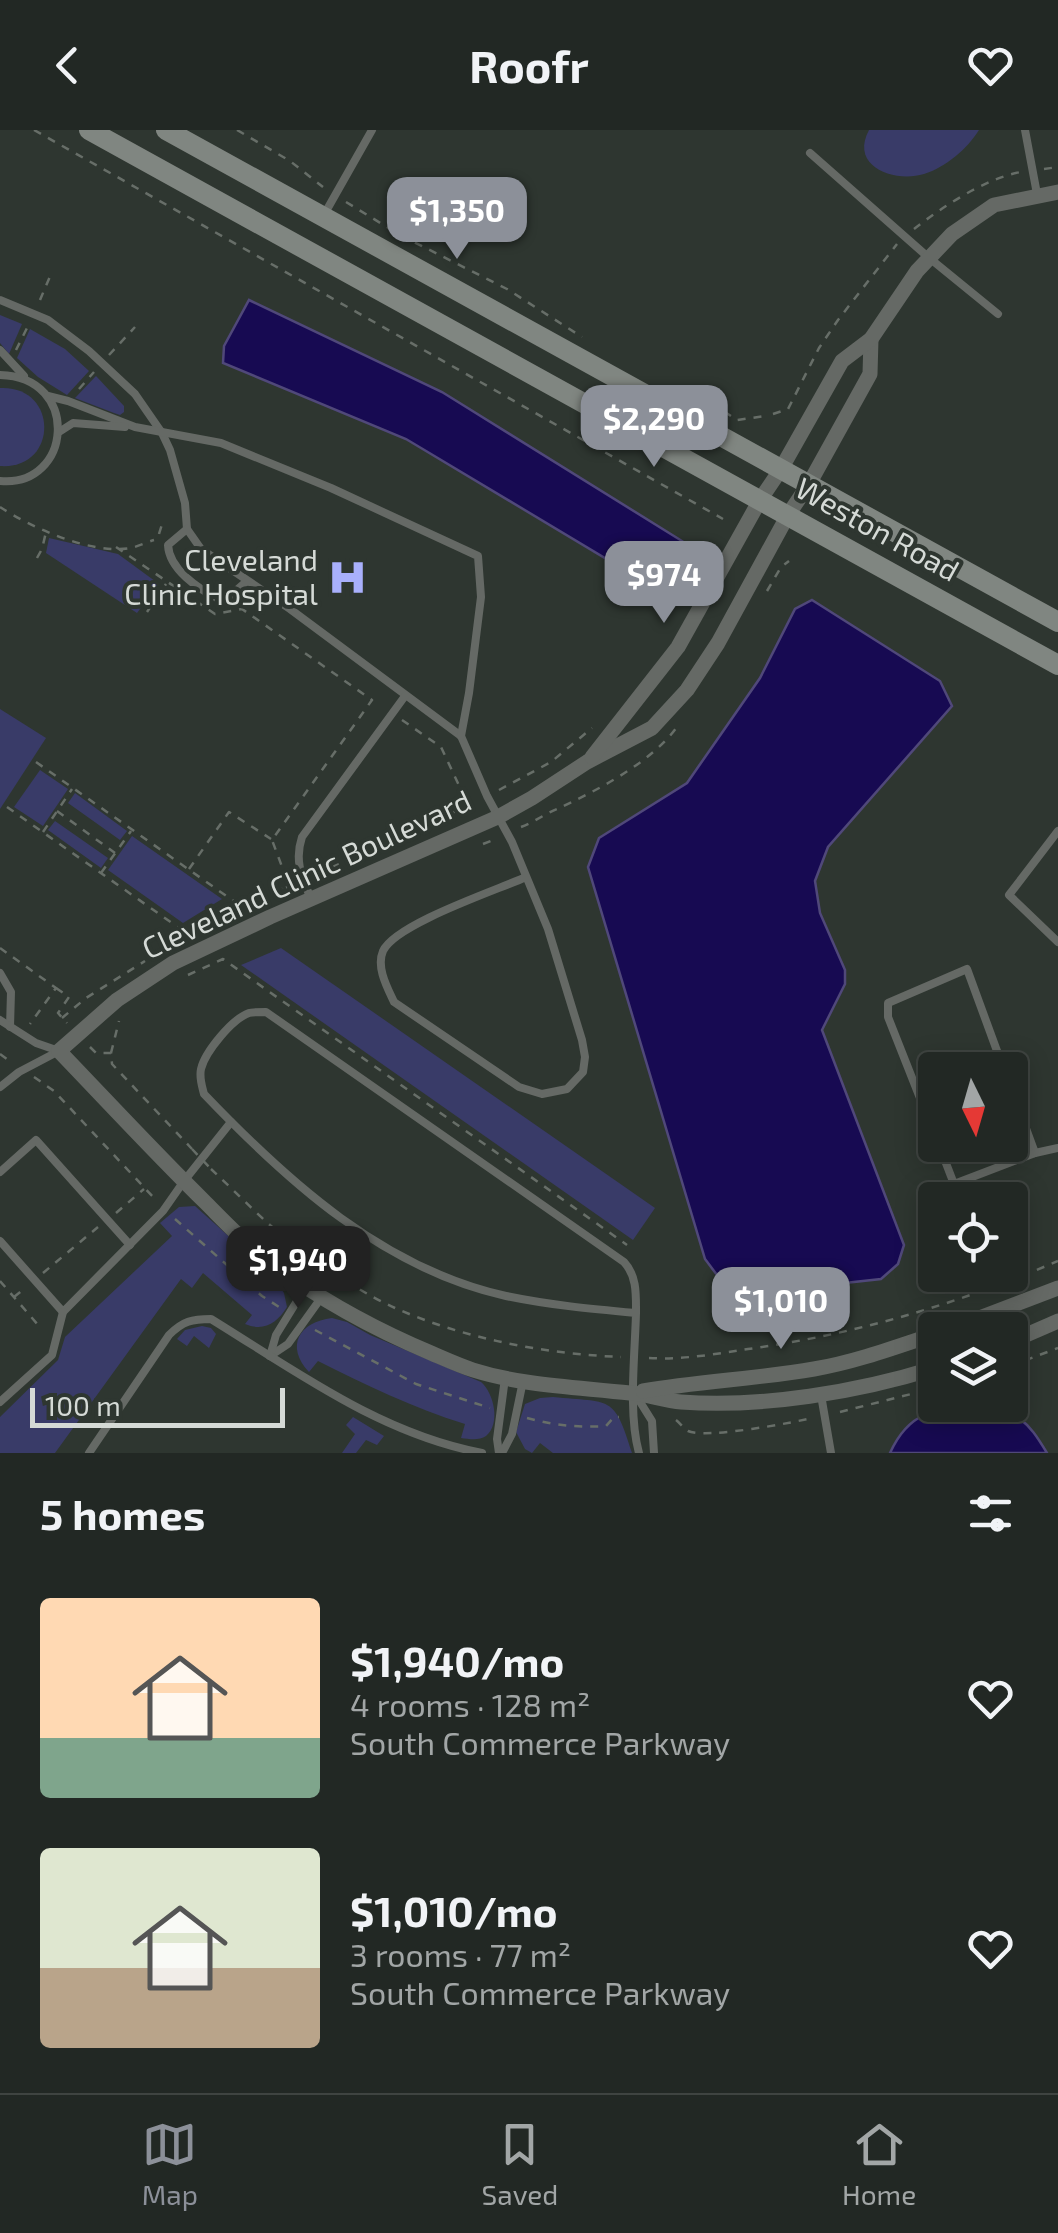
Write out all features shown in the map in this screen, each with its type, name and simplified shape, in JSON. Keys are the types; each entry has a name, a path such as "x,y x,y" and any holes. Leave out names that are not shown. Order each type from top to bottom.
{"main road":[{"name":"Weston Road","path":"89,130 1058,665"},
{"name":"Weston Road","path":"166,130 1058,622"}],"street":[{"path":"872,339 906,285 952,234 994,205 1058,192"},
{"name":"Cleveland Clinic Boulevard","path":"588,762 678,647 842,361 872,339"},
{"name":"Cleveland Clinic Boulevard","path":"59,1051 146,980 189,955 498,816 652,728 687,690 718,642 809,484 870,374 872,339"},
{"path":"59,1051 252,1248 320,1298 395,1338 472,1370 560,1388 634,1393 680,1402 741,1402 820,1395 918,1373"},
{"path":"995,1312 1058,1288"},
{"path":"1028,1334 1058,1320"},
{"path":"634,1393 820,1368 918,1339"}],"lane":[{"path":"324,217 372,130"},
{"path":"1026,130 1038,196"},
{"path":"810,153 998,314"},
{"path":"0,300 48,320 90,351 135,394 170,450 185,503 186,529 201,549 290,609 461,736 526,878 548,930 582,1040 583,1072 568,1088 542,1094 519,1087 394,1002 380,962 384,947 414,924 526,878"},
{"path":"0,350 48,396 135,428"},
{"path":"0,375 27,380"},
{"path":"0,481 25,478 51,456 58,419 48,396"},
{"path":"58,432 73,422 135,428 221,444 277,465 478,556 481,597 461,736"},
{"path":"186,529 168,545 170,560 178,569 218,599 231,595 247,582"},
{"path":"311,899 297,858 302,837 406,696"},
{"path":"1058,831 1008,895 1058,942"},
{"path":"918,1093 888,1017 888,1002 967,969 997,1052"},
{"path":"0,973 12,992 10,1027"},
{"path":"636,1312 504,1296 456,1281 404,1257 336,1216 204,1094 200,1078 209,1052 233,1023 250,1012 266,1012 624,1262 632,1270 635,1284 636,1312 634,1393 639,1453"},
{"path":"0,1020 36,1043 59,1051"},
{"path":"0,1087 59,1051"},
{"path":"0,1402 52,1355 63,1312 165,1209 231,1122"},
{"path":"1028,1134 1035,1153"},
{"path":"0,1172 36,1140 130,1245"},
{"path":"1028,1156 1058,1148"},
{"path":"945,1162 954,1184 1011,1162"},
{"path":"0,1241 63,1312"},
{"path":"270,1356 276,1335 305,1288"},
{"path":"270,1356 288,1344 320,1298"},
{"path":"89,1453 169,1335 182,1322 195,1318 211,1318 350,1405 397,1427 482,1453"},
{"path":"500,1453 496,1439 505,1378"},
{"path":"500,1453 512,1434 522,1381"},
{"path":"634,1393 652,1420 654,1453"},
{"path":"820,1395 828,1452"}],"path":[{"path":"34,130 723,519"},
{"path":"237,130 400,235 507,289 584,338"},
{"path":"698,408 716,406 737,420 765,416"},
{"path":"0,507 46,531 116,548 157,539 163,522"},
{"path":"36,558 46,531"},
{"path":"116,548 214,614 242,609 441,747 463,794 458,812"},
{"path":"147,612 167,582"},
{"path":"272,840 372,700"},
{"path":"7,807 190,936 242,908 458,812 551,762 602,720"},
{"path":"36,762 262,921"},
{"path":"43,832 72,788"},
{"path":"57,810 116,853"},
{"path":"189,870 229,812 272,840 284,872 282,890"},
{"path":"101,873 132,830"},
{"path":"0,948 69,997 58,1013 96,1053 111,1053"},
{"path":"62,1018 120,974 148,959"},
{"path":"185,977 223,959 626,1245"},
{"path":"22,1034 56,988"},
{"path":"120,1021 112,1064 211,1170"},
{"path":"0,1054 54,1091 165,1209 262,1296 289,1314"},
{"path":"14,1297 146,1188"},
{"path":"0,1281 40,1326"},
{"path":"303,1323 416,1384 500,1411"},
{"path":"1028,1359 1058,1348"},
{"path":"650,1416 671,1416 688,1430 706,1433 781,1426 918,1392"},
{"path":"516,1415 586,1427 606,1426 614,1417 635,1417"}],"shaded area":[{"path":"869,130 979,130 948,162 924,174 900,176 870,163 864,143"},
{"path":"249,300 442,392 682,541 650,585 406,439 223,363 224,346"},
{"path":"0,315 22,324 9,354 0,343"},
{"path":"30,329 65,349 89,371 67,395 17,358"},
{"path":"96,376 124,406 120,415 75,398"},
{"path":"0,388 19,391 33,399 41,412 41,442 33,455 19,464 0,466"},
{"path":"49,538 118,554 159,584 137,613 46,553"},
{"path":"812,600 940,681 952,706 828,847 815,881 820,913 845,970 845,984 822,1030 904,1245 898,1264 881,1279 763,1292 723,1283 705,1259 588,867 599,838 687,783 760,678 795,609"},
{"path":"0,709 46,738 0,809"},
{"path":"40,770 68,789 43,826 14,807"},
{"path":"75,793 127,831 120,840 68,803"},
{"path":"55,821 108,858 101,868 48,830"},
{"path":"132,836 222,899 183,923 108,870"},
{"path":"281,948 655,1208 633,1240 241,965"},
{"path":"195,1206 272,1275 284,1293 287,1307 283,1313 264,1326 245,1324 252,1315 203,1273 192,1288 181,1279 55,1453 0,1453 0,1417 58,1360 65,1337 172,1236 160,1223 179,1207"},
{"path":"332,1318 481,1382 494,1409 491,1431 480,1439 461,1438 465,1424 408,1403 318,1361 309,1372 298,1353 299,1337 311,1324"},
{"path":"202,1326 216,1334 209,1348 194,1336 187,1346 177,1339 185,1330"},
{"path":"553,1397 608,1405 620,1420 632,1453 553,1453 540,1443 532,1453 525,1449 516,1432 525,1404"},
{"path":"353,1417 384,1436 377,1445 366,1440 356,1453 342,1453 355,1434 346,1425"},
{"path":"916,1420 1024,1422 1047,1453 890,1453"}],"place":[{"name":"Cleveland Clinic Hospital","path":"348,578"}]}
